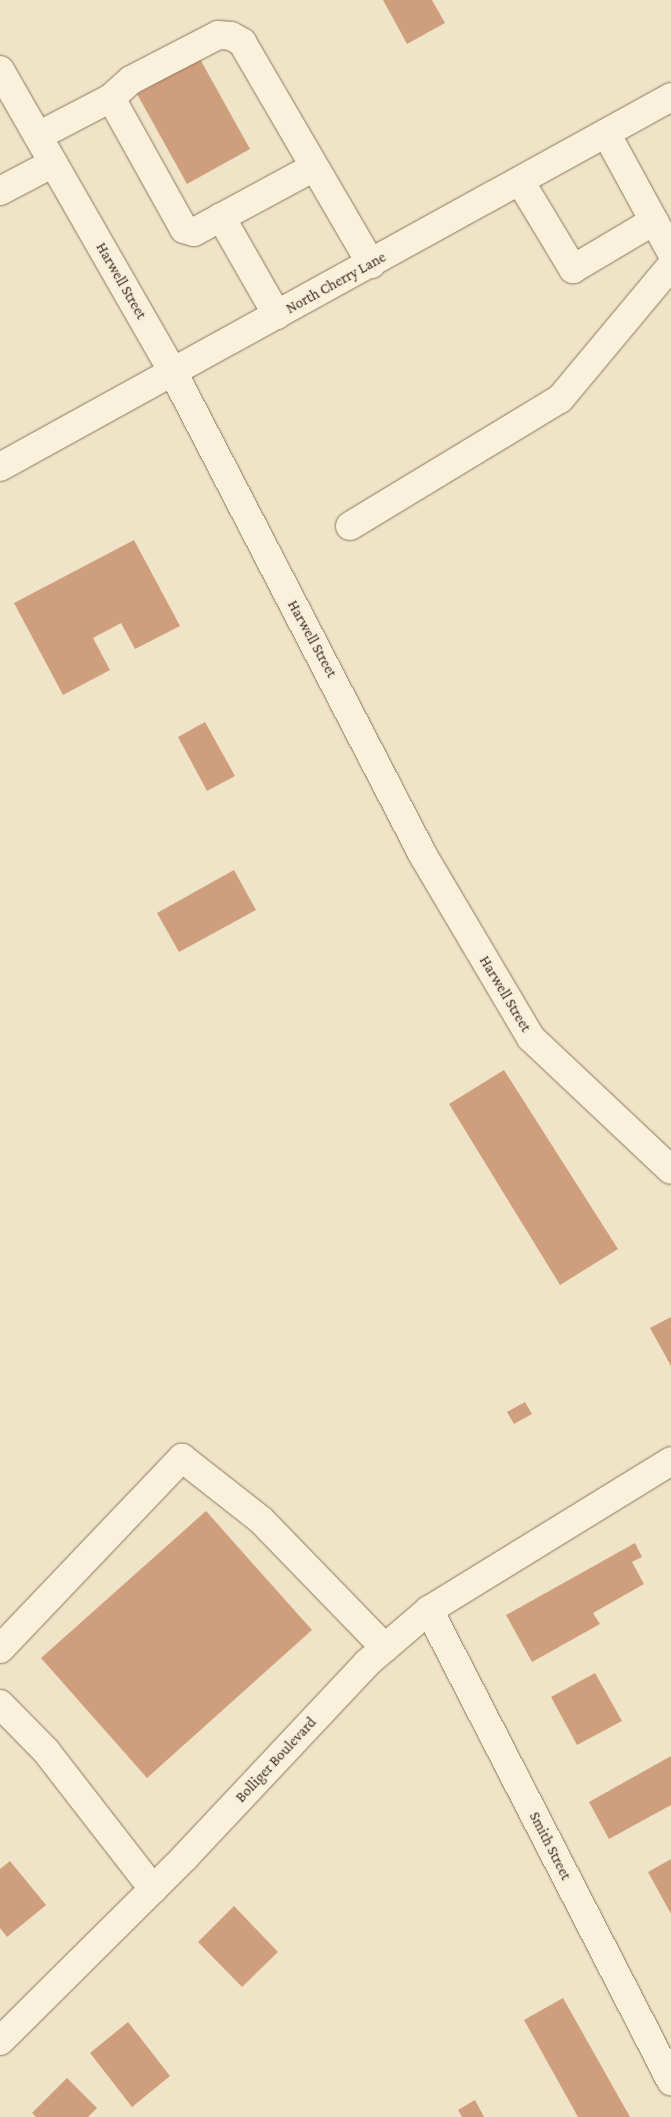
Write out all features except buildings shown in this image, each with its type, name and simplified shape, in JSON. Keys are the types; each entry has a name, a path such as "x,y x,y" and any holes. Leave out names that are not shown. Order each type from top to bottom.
{"street":[{"path":"38,136 111,98 131,80 218,35 232,36 242,42 371,264"},
{"name":"Harwell Street","path":"0,70 174,372 424,857 531,1038 671,1170"},
{"name":"North Cherry Lane","path":"0,467 671,97"},
{"path":"111,98 184,230 194,232 314,167"},
{"path":"606,133 671,252"},
{"path":"0,191 53,163"},
{"path":"520,180 573,269 654,221"},
{"path":"221,218 277,315"},
{"path":"350,526 560,399 671,266"},
{"path":"0,1650 182,1458 261,1520 385,1648"},
{"name":"Bolliger Boulevard","path":"0,2041 153,1889 385,1648 429,1610 671,1461"},
{"name":"Smith Street","path":"429,1610 671,2081"},
{"path":"0,1704 46,1751 153,1889"}]}
